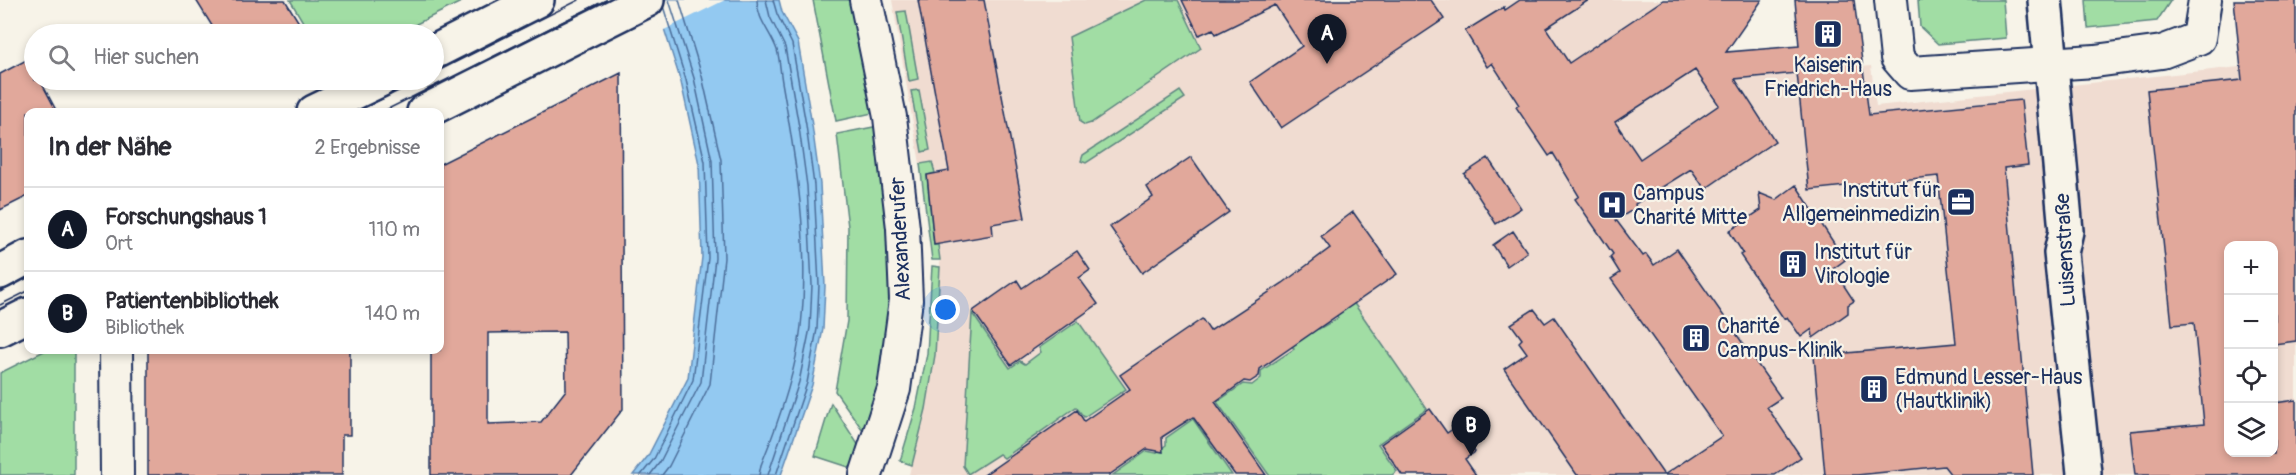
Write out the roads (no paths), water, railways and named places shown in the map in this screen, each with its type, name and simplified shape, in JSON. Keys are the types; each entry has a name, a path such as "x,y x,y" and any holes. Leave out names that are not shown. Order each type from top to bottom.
{"main road":[{"path":"444,47 537,0"},
{"path":"432,108 647,0"},
{"name":"Luisenstraße","path":"2045,0 2066,231 2061,253 2084,473"},
{"path":"322,108 359,90"},
{"path":"0,272 24,259"},
{"path":"0,329 24,317"}],"street":[{"name":"Alexanderufer","path":"866,0 890,117 903,228 906,300 894,389 866,475"},
{"path":"1891,0 1897,58 1910,74 2082,62 2162,52 2199,39 2205,0"},
{"path":"116,354 117,475"}],"water":[{"path":"655,0 779,0 782,12 798,42 820,184 825,286 823,329 812,385 781,475 633,475 648,456 688,378 702,257 699,164 681,82"}],"tram line":[{"path":"444,68 579,0"},
{"path":"444,81 606,0"},
{"path":"363,108 400,90"},
{"path":"390,108 426,90"},
{"path":"0,292 24,279"},
{"path":"0,305 24,293"}],"place":[{"name":"Kaiserin Friedrich-Haus","path":"1828,34"},
{"name":"Forschungshaus 1","path":"1327,64"},
{"name":"Institut für Allgemeinmedizin","path":"1961,202"},
{"name":"Campus Charité Mitte","path":"1612,205"},
{"name":"Institut für Virologie","path":"1793,264"},
{"name":"Charité Campus-Klinik","path":"1696,338"},
{"name":"Edmund Lesser-Haus (Hautklinik)","path":"1874,389"},
{"name":"Patientenbibliothek","path":"1471,456"}]}
